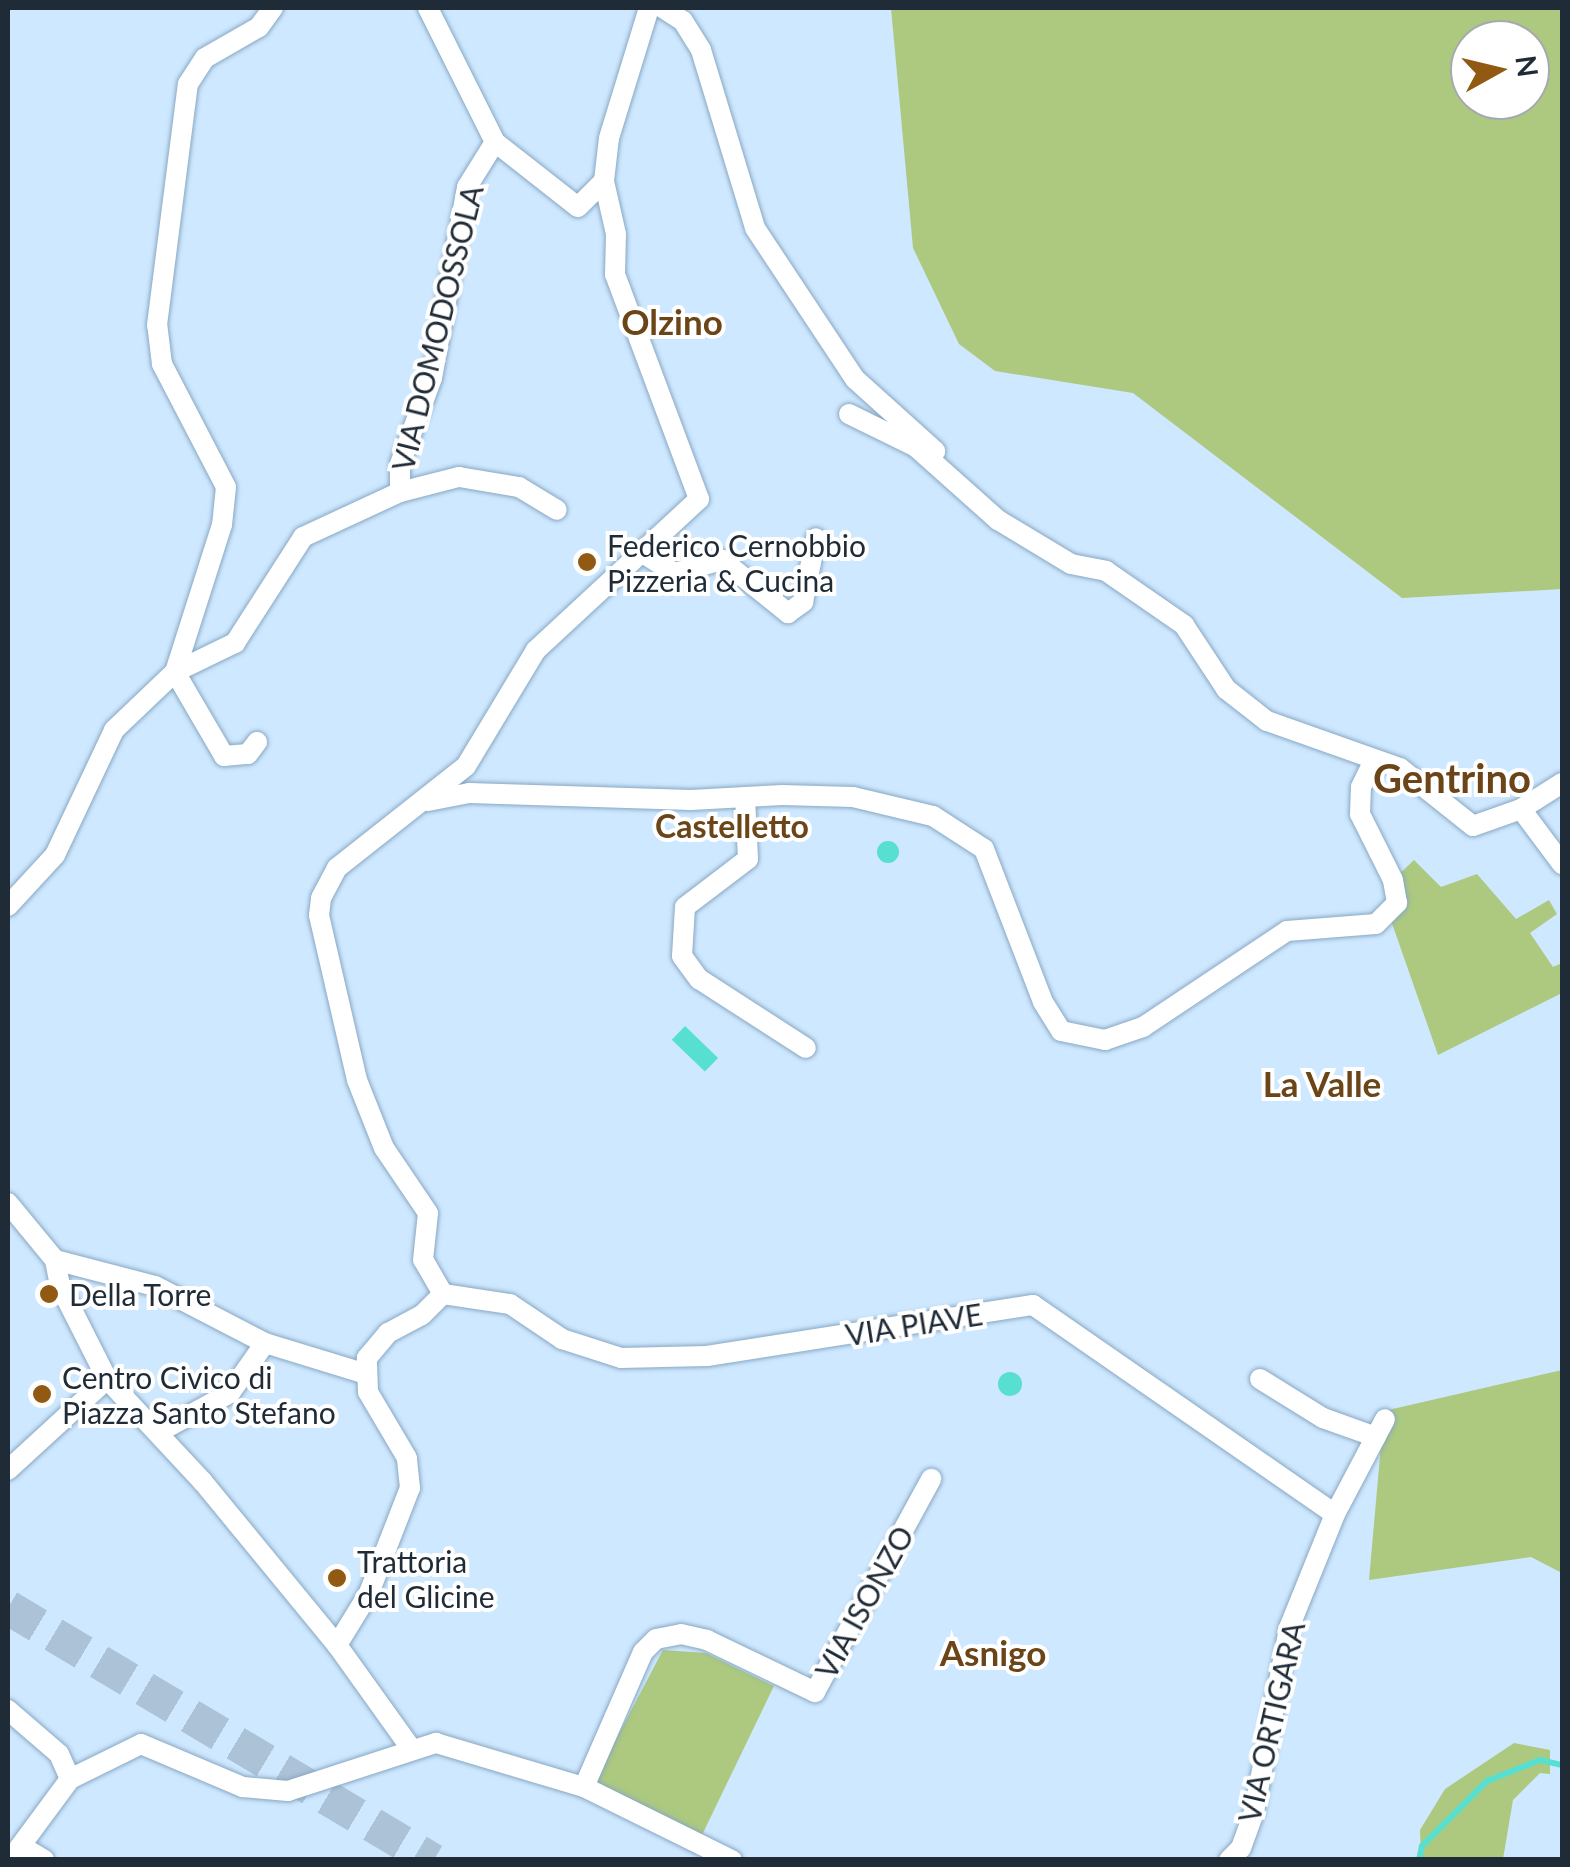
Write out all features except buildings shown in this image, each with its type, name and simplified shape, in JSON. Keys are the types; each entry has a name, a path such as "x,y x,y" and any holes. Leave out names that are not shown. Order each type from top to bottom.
{"street":[{"path":"257,742 248,754 224,756 175,672 222,525 226,488 162,364 157,325 188,84 205,58 259,27 274,8"},
{"path":"428,8 495,142 578,207 604,181"},
{"path":"363,1373 388,1332 422,1315 443,1294 424,1260 428,1213 384,1148 357,1080 319,915 325,884 338,868 466,766 536,650 699,499 700,490 658,405 654,377 615,274 616,234 604,181 609,138 650,8"},
{"path":"664,8 683,21 700,50 755,228 855,379 909,425 998,520 1071,564 1106,571 1184,625 1226,690 1267,721 1373,762 1400,768 1473,826 1522,809 1562,783"},
{"name":"VIA DOMODOSSOLA","path":"400,492 400,464 432,378 467,188 495,142"},
{"path":"850,414 950,472"},
{"path":"8,906 55,855 114,730 175,672 235,643 302,538 400,492 459,478 492,478 557,510"},
{"path":"641,552 674,572 722,560 788,613 803,602 816,538"},
{"path":"425,802 469,793 854,797 962,829 984,849 1043,1002 1061,1031 1105,1040 1143,1028 1287,932 1376,924 1397,903 1360,814 1362,787 1373,762"},
{"path":"745,796 748,859 684,907 682,956 699,979 806,1048"},
{"path":"1522,809 1562,864"},
{"path":"8,1203 55,1260 60,1286 107,1379 159,1432 337,1645 410,1747"},
{"path":"55,1260 190,1299 264,1343 363,1373 407,1458 410,1488 370,1592 337,1645"},
{"name":"VIA PIAVE","path":"443,1294 510,1304 562,1339 621,1358 706,1356 1033,1306 1335,1514"},
{"path":"159,1432 230,1393 264,1343"},
{"path":"8,1470 107,1379"},
{"name":"VIA ORTIGARA","path":"1229,1860 1241,1848 1254,1812 1289,1628 1335,1514 1381,1428 1323,1418 1260,1379"},
{"name":"VIA ISONZO","path":"584,1787 643,1652 656,1639 682,1634 708,1640 814,1692 931,1479"},
{"path":"8,1710 58,1754 70,1779"},
{"path":"44,1860 15,1853 70,1779 141,1744 243,1787 288,1791 375,1766 410,1747 436,1742 584,1787 722,1857"}],"shaded area":[{"path":"891,8 1562,8 1562,589 1402,598 1133,393 995,371 959,344 913,248"},
{"path":"888,841 896,844 896,860 888,863 880,860 877,852 880,844"},
{"path":"1414,860 1441,887 1477,874 1516,919 1549,900 1557,914 1530,933 1553,967 1562,963 1562,993 1438,1055 1388,912 1393,880"},
{"path":"685,1026 718,1058 705,1072 672,1040"},
{"path":"1562,1370 1562,1573 1531,1557 1369,1580 1384,1411"},
{"path":"1010,1372 1022,1384 1010,1396 998,1384"},
{"path":"663,1650 706,1653 774,1686 702,1835 594,1781"},
{"path":"1514,1743 1550,1750 1550,1774 1540,1773 1513,1800 1503,1859 1421,1859 1420,1830 1445,1789"}],"waterway":[{"path":"1419,1860 1422,1846 1487,1781 1540,1760 1562,1765"}],"tunnel":[{"path":"8,1607 433,1860"}],"place":[{"name":"Federico Cernobbio Pizzeria & Cucina","path":"587,562"},
{"name":"Della Torre","path":"49,1294"},
{"name":"Centro Civico di Piazza Santo Stefano","path":"42,1394"},
{"name":"Trattoria del Glicine","path":"337,1578"}],"district":[{"name":"Olzino","path":"672,321"},
{"name":"Gentrino","path":"1452,778"},
{"name":"Castelletto","path":"732,826"},
{"name":"La Valle","path":"1322,1083"},
{"name":"Asnigo","path":"993,1652"}]}
